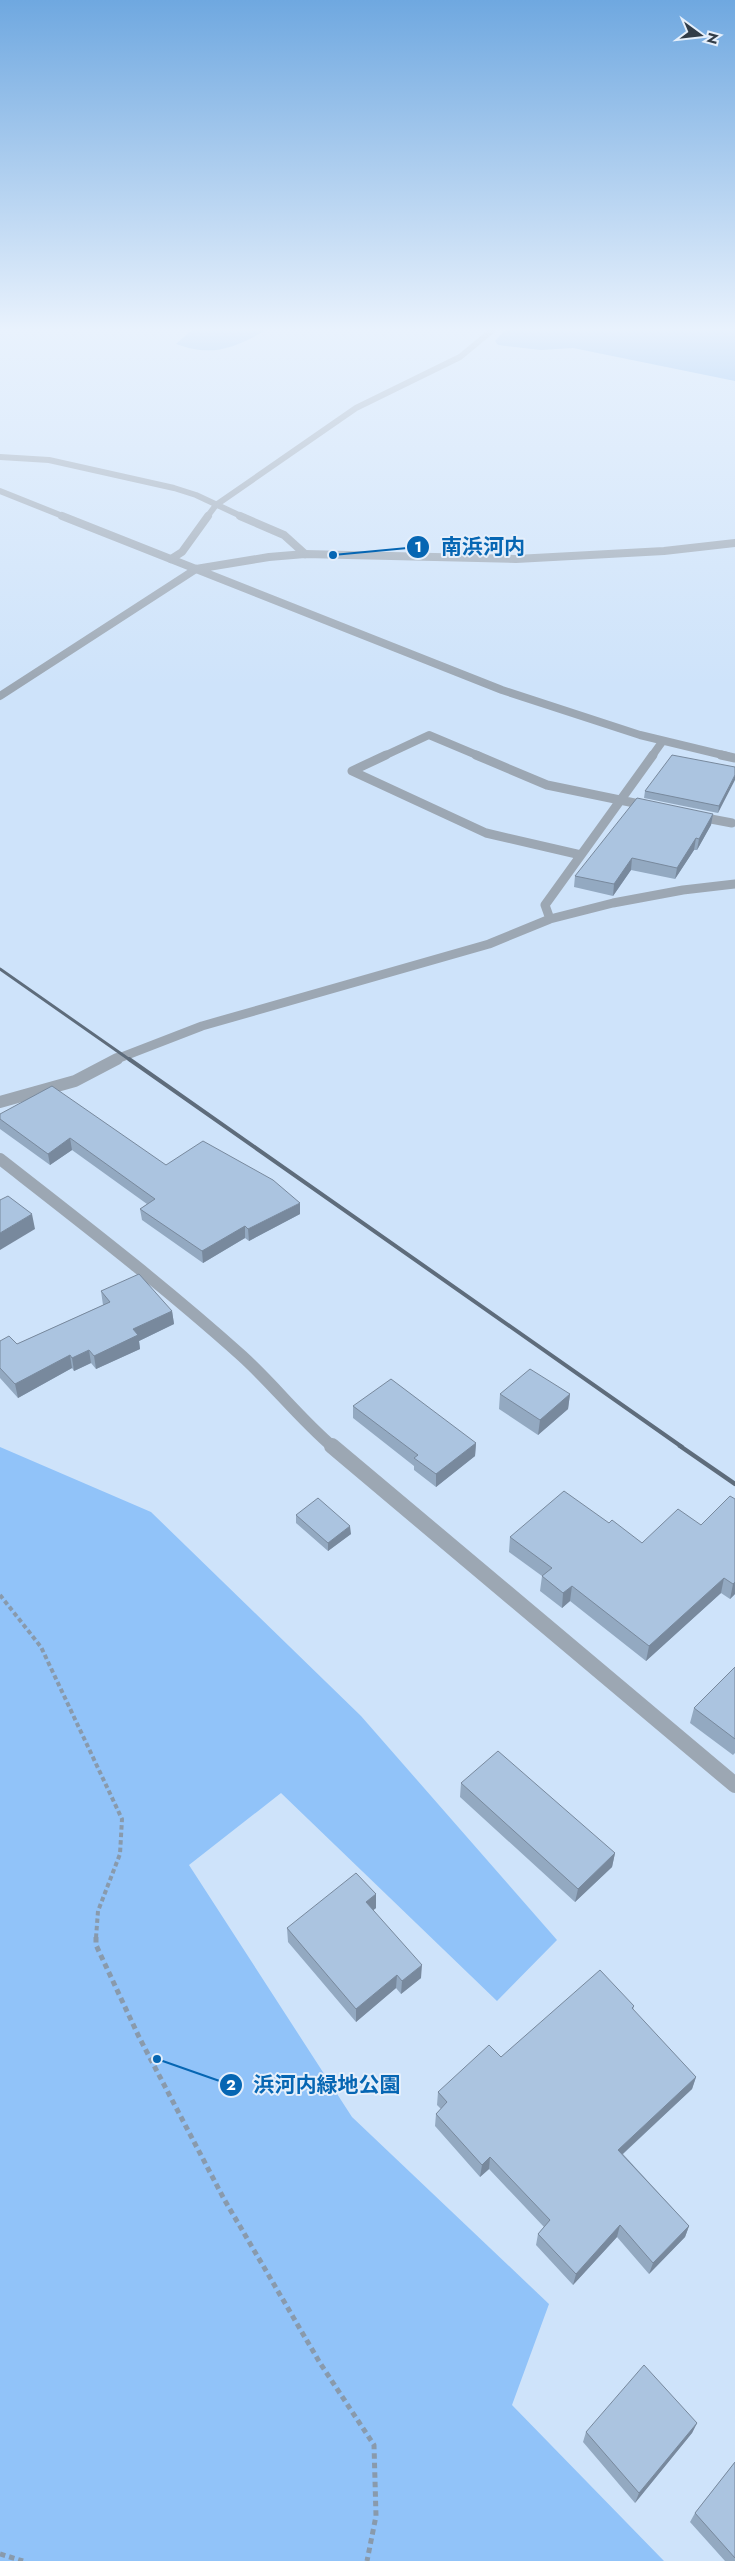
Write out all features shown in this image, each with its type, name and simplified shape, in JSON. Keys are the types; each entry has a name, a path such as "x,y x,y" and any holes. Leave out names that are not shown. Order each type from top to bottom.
{"street":[{"path":"171,559 182,552 216,505 299,448"},
{"path":"0,457 39,458 180,490 206,498 216,505 284,535 305,554"},
{"path":"0,491 502,691 556,710 662,742 735,758"},
{"path":"0,696 196,569 269,557 305,554 516,559 664,551 735,543"},
{"path":"582,854 486,833 352,771 429,735 547,785 658,808"},
{"path":"550,919 545,905 662,742"},
{"path":"686,814 732,823"},
{"path":"0,1102 75,1081 123,1056 202,1026 489,944 550,919 613,903 684,890 735,884"},
{"path":"0,1159 167,1290 244,1358 306,1424 735,1785"}],"path":[{"path":"0,1595 42,1648 122,1818 120,1854 98,1912 96,1945 139,2037 224,2199 320,2363 374,2445 376,2516 368,2561"},
{"path":"0,2554 23,2561"}],"shaded area":[{"path":"0,1447 151,1512 361,1716 557,1940 497,2001 281,1793 189,1865 352,2117 549,2304 512,2405 664,2561 0,2561"}],"building":[{"path":"672,755 735,767 735,775 719,806 645,791"},
{"path":"637,798 713,814 699,839 696,838 677,868 632,858 614,884 575,876"},
{"path":"52,1086 166,1165 203,1141 273,1180 300,1203 248,1229 245,1226 202,1251 140,1209 155,1199 70,1138 48,1154 0,1119 0,1114"},
{"path":"8,1196 32,1214 0,1233 0,1200"},
{"path":"139,1274 172,1311 133,1329 138,1335 94,1356 89,1350 72,1358 70,1355 15,1384 0,1368 0,1341 9,1336 17,1344 110,1302 101,1291"},
{"path":"530,1369 570,1394 540,1420 500,1394"},
{"path":"391,1379 476,1443 436,1474 414,1458 418,1455 353,1406"},
{"path":"564,1491 609,1523 612,1520 642,1543 678,1509 701,1525 730,1496 735,1499 735,1582 733,1584 724,1578 649,1646 572,1586 563,1593 542,1576 552,1568 510,1537"},
{"path":"318,1498 350,1526 328,1543 296,1515"},
{"path":"735,1667 735,1739 694,1708"},
{"path":"498,1751 615,1853 578,1889 461,1783"},
{"path":"356,1873 376,1894 366,1902 422,1965 402,1981 397,1975 356,2009 287,1928"},
{"path":"600,1970 634,2006 632,2008 696,2077 618,2150 689,2226 653,2263 620,2225 576,2274 538,2234 550,2220 490,2157 482,2165 436,2114 447,2102 438,2092 489,2045 501,2057"},
{"path":"644,2365 697,2423 639,2493 586,2432"},
{"path":"735,2462 735,2558 695,2513"}],"railway":[{"path":"0,969 130,1060"},
{"path":"129,1059 682,1447"},
{"path":"680,1446 735,1484"}],"place":[{"name":"南浜河内","path":"333,555"},
{"name":"浜河内緑地公園","path":"157,2059"}]}
